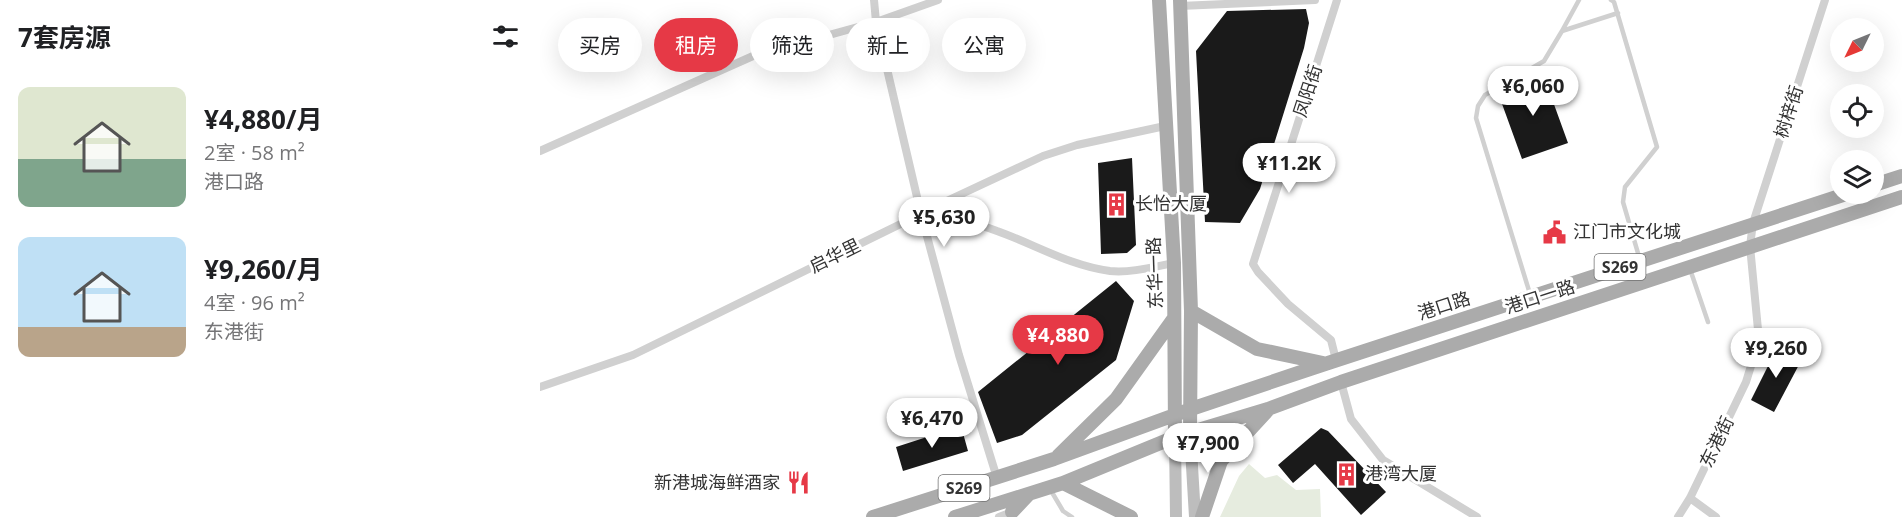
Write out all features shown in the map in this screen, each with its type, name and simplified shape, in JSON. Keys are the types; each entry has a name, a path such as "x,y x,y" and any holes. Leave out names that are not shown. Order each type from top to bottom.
{"main road":[{"name":"东华一路","path":"1159,0 1174,263 1174,438"},
{"name":"东华一路","path":"1180,3 1191,311 1190,432"},
{"path":"1884,182 1902,176"},
{"name":"港口一路","path":"1190,432 1268,409 1400,362 1902,197"},
{"name":"港口路","path":"1191,409 1830,199"},
{"path":"1191,311 1257,349 1330,362"},
{"path":"1054,459 1116,399 1174,318"},
{"path":"1394,341 1400,362"},
{"name":"S269","path":"873,517 1054,459 1191,409"},
{"path":"1202,517 1221,460 1268,409"},
{"path":"1190,432 1195,517"},
{"name":"S269","path":"955,517 1002,511 1030,493 1190,432"},
{"path":"1174,438 1176,517"},
{"path":"991,479 1002,511 1030,493"},
{"path":"1056,485 1131,517"}],"street":[{"path":"874,0 876,18"},
{"path":"887,18 938,0"},
{"path":"1180,3 1315,0"},
{"name":"凤阳街","path":"1330,362 1331,340 1288,304 1253,264 1337,0"},
{"name":"树梓街","path":"1753,223 1825,0"},
{"path":"540,151 753,56 846,30"},
{"path":"888,72 921,214 991,479"},
{"name":"启华里","path":"540,387 633,355 1043,156 1077,145 1165,126"},
{"path":"921,214 959,218 1086,266 1112,271 1139,270 1174,263"},
{"name":"东港街","path":"1678,517 1746,382 1759,340 1750,246 1753,223"},
{"path":"1341,382 1351,419 1383,460 1478,517"},
{"path":"1689,498 1716,517"}],"lane":[{"path":"1530,296 1476,117 1478,106 1485,95 1544,61 1579,0"},
{"path":"1611,0 1618,13 1657,147 1625,187 1623,202 1640,260"},
{"path":"1562,31 1618,13"},
{"path":"1689,266 1708,322"},
{"path":"1056,485 1063,511 1072,517"}],"shaded area":[{"path":"1249,464 1265,478 1277,475 1296,490 1320,489 1321,517 1220,517 1239,476"}],"building":[{"path":"1306,9 1309,23 1304,48 1260,189 1240,223 1205,222 1196,51 1227,11"},
{"path":"1543,74 1568,143 1522,159 1497,90"},
{"name":"长怡大厦","path":"1132,158 1136,245 1127,253 1101,254 1098,163"},
{"path":"1116,281 1134,301 1116,360 1022,435 997,443 978,392"},
{"path":"1778,346 1802,359 1774,412 1751,400"},
{"path":"961,426 968,451 903,471 896,447"},
{"name":"港湾大厦","path":"1321,428 1328,431 1386,492 1361,515 1315,464 1293,483 1278,465"}],"place":[{"name":"长怡大厦","path":"1117,204"},
{"name":"江门市文化城","path":"1555,232"},
{"name":"港湾大厦","path":"1347,474"},
{"name":"新港城海鲜酒家","path":"798,483"}]}
